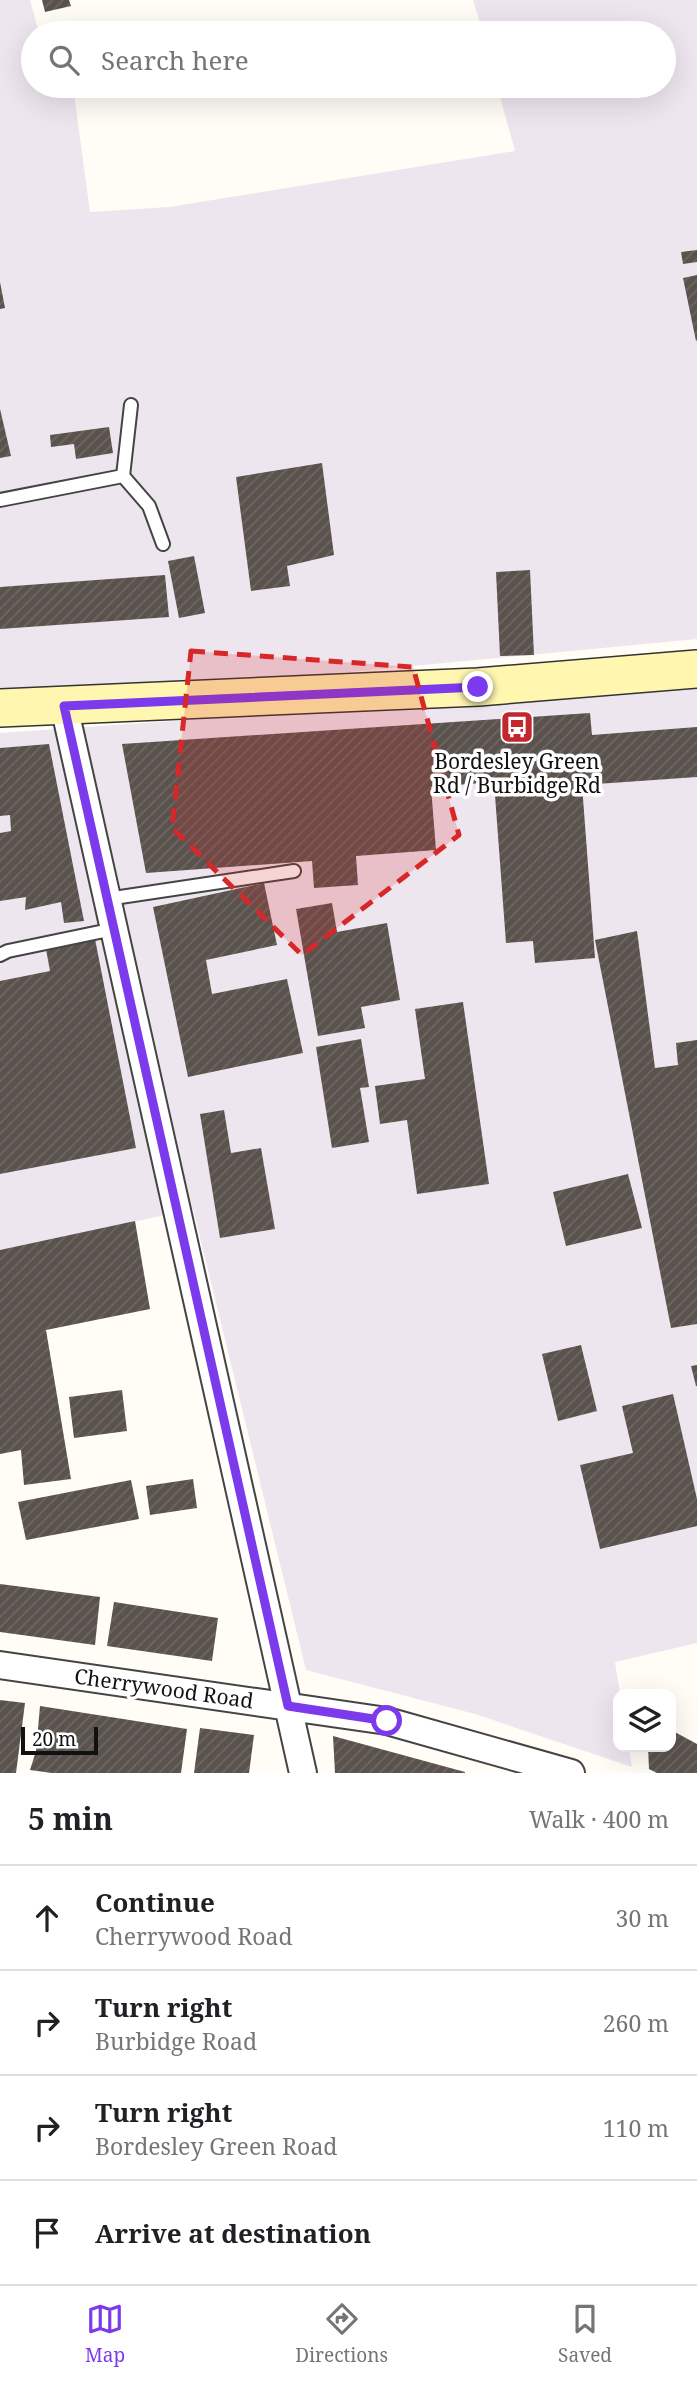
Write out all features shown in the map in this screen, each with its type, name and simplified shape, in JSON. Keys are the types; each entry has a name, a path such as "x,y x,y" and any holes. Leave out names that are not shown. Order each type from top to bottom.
{"main road":[{"path":"0,708 478,687 697,669"}],"street":[{"path":"64,706 303,1773"},
{"name":"Cherrywood Road","path":"0,1665 387,1721 571,1773"}],"lane":[{"path":"131,405 122,475 149,506 163,544"},
{"path":"0,500 122,475"},
{"path":"107,899 294,871"},
{"path":"0,955 8,951 114,929"}],"highlighted area":[{"path":"191,651 413,667 459,835 302,955 172,828"}],"shaded area":[{"path":"0,0 30,0 36,21 21,21 21,98 75,98 90,212 169,207 515,151 500,98 676,98 676,21 479,21 473,0 697,0 697,639 0,705"},
{"path":"697,685 697,1643 615,1662 619,1689 613,1689 613,1752 630,1752 632,1767 475,1714 306,1670 193,1209 0,1251 0,733"}],"building":[{"path":"42,0 69,0 71,6 45,12"},
{"path":"697,250 697,262 683,264 681,252"},
{"path":"697,275 697,340 696,341 683,278"},
{"path":"0,282 5,308 0,309"},
{"path":"0,409 11,456 0,458"},
{"path":"109,427 113,453 76,459 74,444 51,447 50,435"},
{"path":"322,463 334,555 287,566 290,586 251,591 236,477"},
{"path":"194,556 205,613 179,618 168,561"},
{"path":"530,570 534,655 500,656 496,572"},
{"path":"165,575 169,617 0,629 0,587"},
{"path":"590,713 592,735 697,727 697,777 582,785 595,958 535,963 533,941 506,943 494,782 431,787 436,850 356,856 358,885 314,888 312,861 146,873 122,744"},
{"path":"49,744 84,921 64,923 61,902 25,910 26,897 0,901 0,833 11,831 10,815 0,816 0,748"},
{"path":"264,883 277,945 206,960 212,994 287,979 303,1053 188,1077 153,907"},
{"path":"332,903 337,932 387,923 400,1000 361,1007 365,1028 318,1036 296,909"},
{"path":"637,931 655,1068 678,1065 676,1043 697,1040 697,1324 671,1328 595,940"},
{"path":"95,939 136,1148 0,1174 0,981 50,971 46,949"},
{"path":"463,1002 489,1184 417,1194 407,1120 380,1124 375,1086 425,1079 415,1009"},
{"path":"361,1039 369,1087 360,1088 369,1142 332,1148 316,1047"},
{"path":"224,1110 231,1153 261,1148 275,1229 220,1238 200,1114"},
{"path":"628,1174 642,1228 566,1246 553,1192"},
{"path":"135,1221 150,1309 46,1330 71,1479 24,1485 21,1450 0,1454 0,1250"},
{"path":"581,1345 597,1411 558,1421 542,1354"},
{"path":"697,1365 697,1386 696,1386 691,1366"},
{"path":"122,1390 127,1431 74,1438 69,1397"},
{"path":"673,1394 697,1499 697,1526 600,1549 580,1465 633,1453 622,1406"},
{"path":"193,1479 197,1508 150,1515 146,1486"},
{"path":"131,1480 139,1519 26,1540 18,1502"},
{"path":"0,1584 100,1597 95,1645 0,1632"},
{"path":"114,1602 218,1618 212,1661 107,1646"},
{"path":"0,1700 25,1703 16,1773 0,1773"},
{"path":"40,1706 187,1729 181,1773 52,1773 30,1770 36,1751"},
{"path":"200,1728 254,1735 249,1773 194,1773"},
{"path":"676,1733 697,1744 697,1773 657,1773 649,1769 648,1752 676,1752"},
{"path":"333,1736 465,1772 465,1773 335,1773"}],"place":[{"name":"Bordesley Green Rd / Burbidge Rd","path":"517,727"}],"route":[{"path":"387,1721 288,1706 64,706 478,687"}]}
